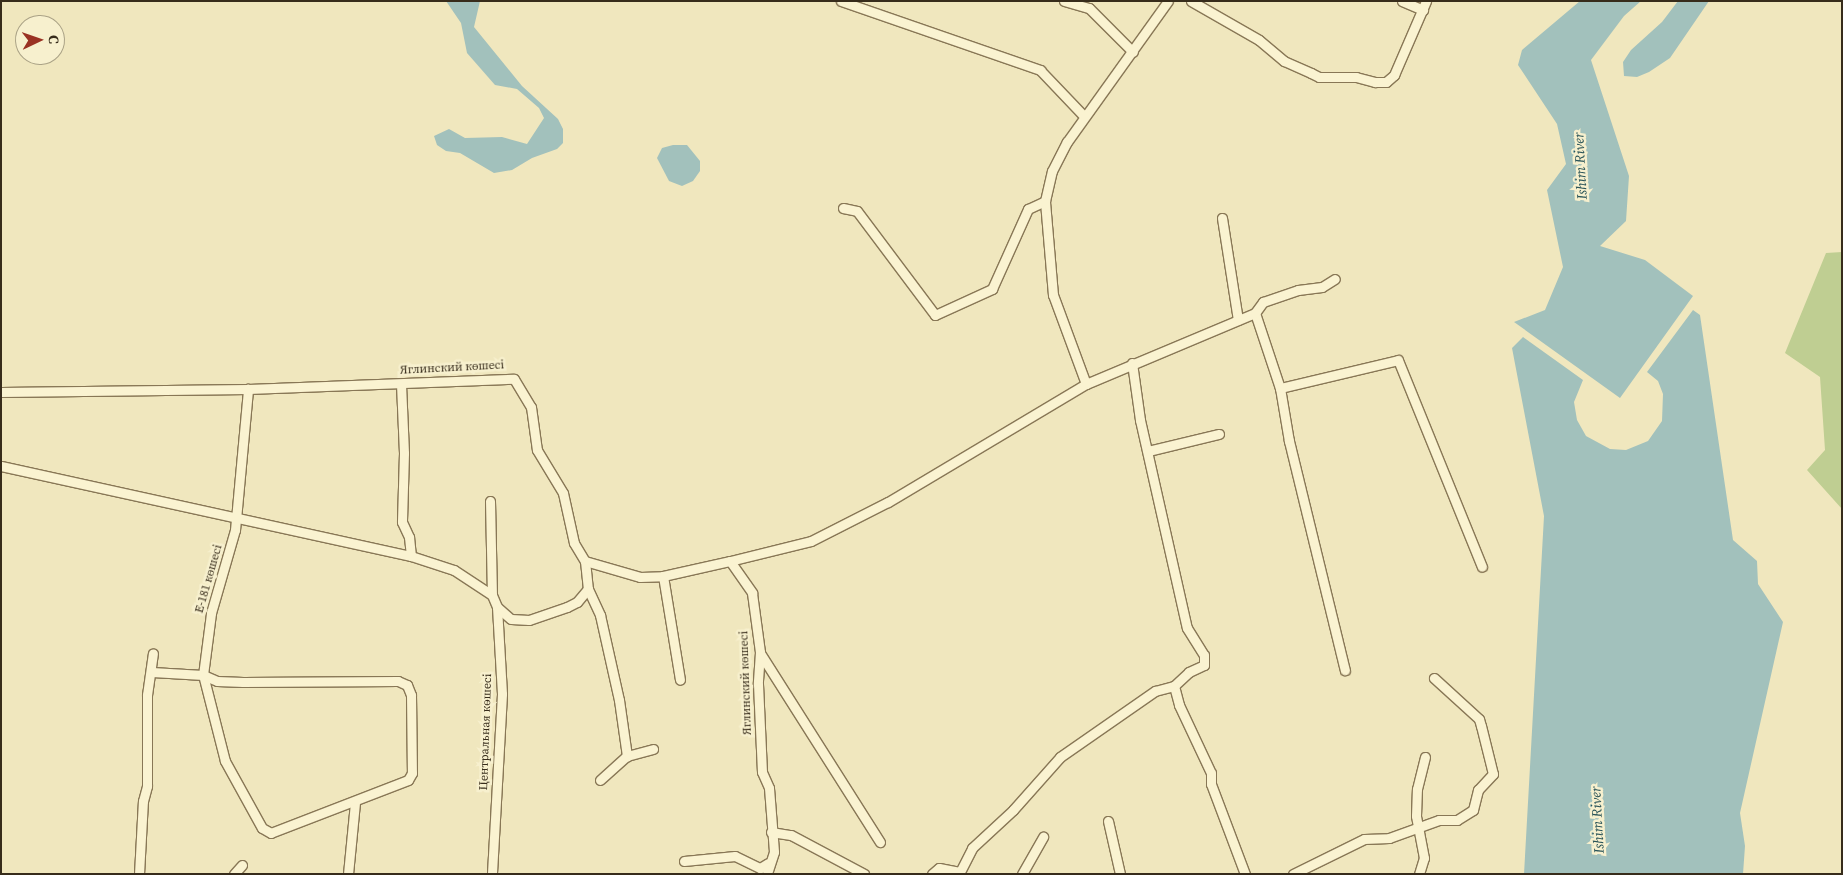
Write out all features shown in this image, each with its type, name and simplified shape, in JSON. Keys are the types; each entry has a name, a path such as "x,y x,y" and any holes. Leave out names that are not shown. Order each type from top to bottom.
{"street":[{"path":"841,1 1040,70 1084,116"},
{"path":"1064,1 1089,8 1133,52"},
{"path":"1086,384 1053,295 1044,201 1052,171 1084,116 1133,52 1168,1"},
{"path":"1191,1 1259,40 1284,61 1311,73 1319,76 1356,77 1375,82 1386,82 1394,75 1424,5 1402,1"},
{"path":"843,208 856,211 935,315 992,289 1028,209 1044,201"},
{"path":"1222,218 1238,320"},
{"path":"584,561 618,573 640,577 663,576 811,541 888,502 1086,384 1132,363 1255,313 1264,302 1298,290 1322,286 1335,279"},
{"path":"1255,313 1280,388 1289,441 1345,670"},
{"path":"1280,388 1398,360 1482,567"},
{"path":"932,874 938,868 961,873 972,848 1012,810 1060,757 1155,691 1174,686 1189,672 1204,665 1204,655 1187,628 1140,420 1132,363"},
{"name":"Яглинский көшесі","path":"1,392 248,389 401,384 506,377 521,385 531,407 537,450 563,494 574,543 584,561 588,589 602,624 619,700 627,756"},
{"path":"401,384 404,453 402,522 409,537 411,556"},
{"name":"Е-181 көшесі","path":"248,389 230,550 210,613 203,675 224,761 262,828 271,833 355,803"},
{"path":"1148,451 1219,434"},
{"path":"1,466 234,520 411,556 454,570 492,595"},
{"name":"Центральная көшесі","path":"490,502 492,595 497,607 502,694 492,874"},
{"name":"Яглинский көшесі","path":"730,561 752,593 760,652 758,684 762,772 769,788 774,852 768,863 767,874"},
{"path":"663,576 680,680"},
{"path":"497,607 511,619 529,620 568,608 577,602 588,589"},
{"path":"760,652 880,842"},
{"path":"139,874 143,801 147,786 147,695 152,672 153,653"},
{"path":"152,672 203,675 216,681 398,680 407,685 411,695 412,773 408,780 355,803 348,874"},
{"path":"1293,874 1364,839 1389,838 1419,830 1440,820 1457,820 1473,810 1478,790 1493,774 1478,718 1434,678"},
{"path":"1174,686 1179,705 1211,773 1211,784 1246,874"},
{"path":"600,780 627,756 653,749"},
{"path":"1419,874 1424,858 1419,830 1417,789 1425,757"},
{"path":"1108,821 1120,874"},
{"path":"771,832 791,835 864,874"},
{"path":"1022,874 1043,837"},
{"path":"684,861 735,856 760,868 768,863"},
{"path":"234,874 242,870"}],"green space":[{"path":"1842,252 1842,509 1807,470 1825,450 1820,377 1785,353 1826,253"}],"water":[{"path":"446,1 480,1 474,27 522,86 558,119 563,129 563,143 557,149 532,158 512,170 494,173 460,153 446,151 437,145 434,136 449,129 465,138 502,137 527,144 544,118 539,108 517,89 495,85 467,53 461,23"},
{"name":"Ishim River","path":"1580,1 1641,1 1624,16 1591,60 1629,176 1626,221 1600,246 1645,260 1693,296 1620,398 1514,322 1545,310 1563,267 1547,190 1566,164 1557,124 1518,65 1522,50"},
{"path":"1678,1 1709,1 1670,58 1649,72 1637,77 1624,76 1623,62 1631,50 1662,22"},
{"path":"673,145 687,145 700,161 700,171 693,181 682,186 669,181 657,158 662,148"},
{"name":"Ishim River","path":"1693,310 1700,315 1733,540 1757,561 1758,584 1783,622 1740,813 1745,846 1743,874 1524,874 1544,516 1512,348 1523,337 1583,380 1574,402 1577,420 1586,436 1610,449 1626,450 1648,441 1662,421 1663,394 1658,381 1647,372"}]}
